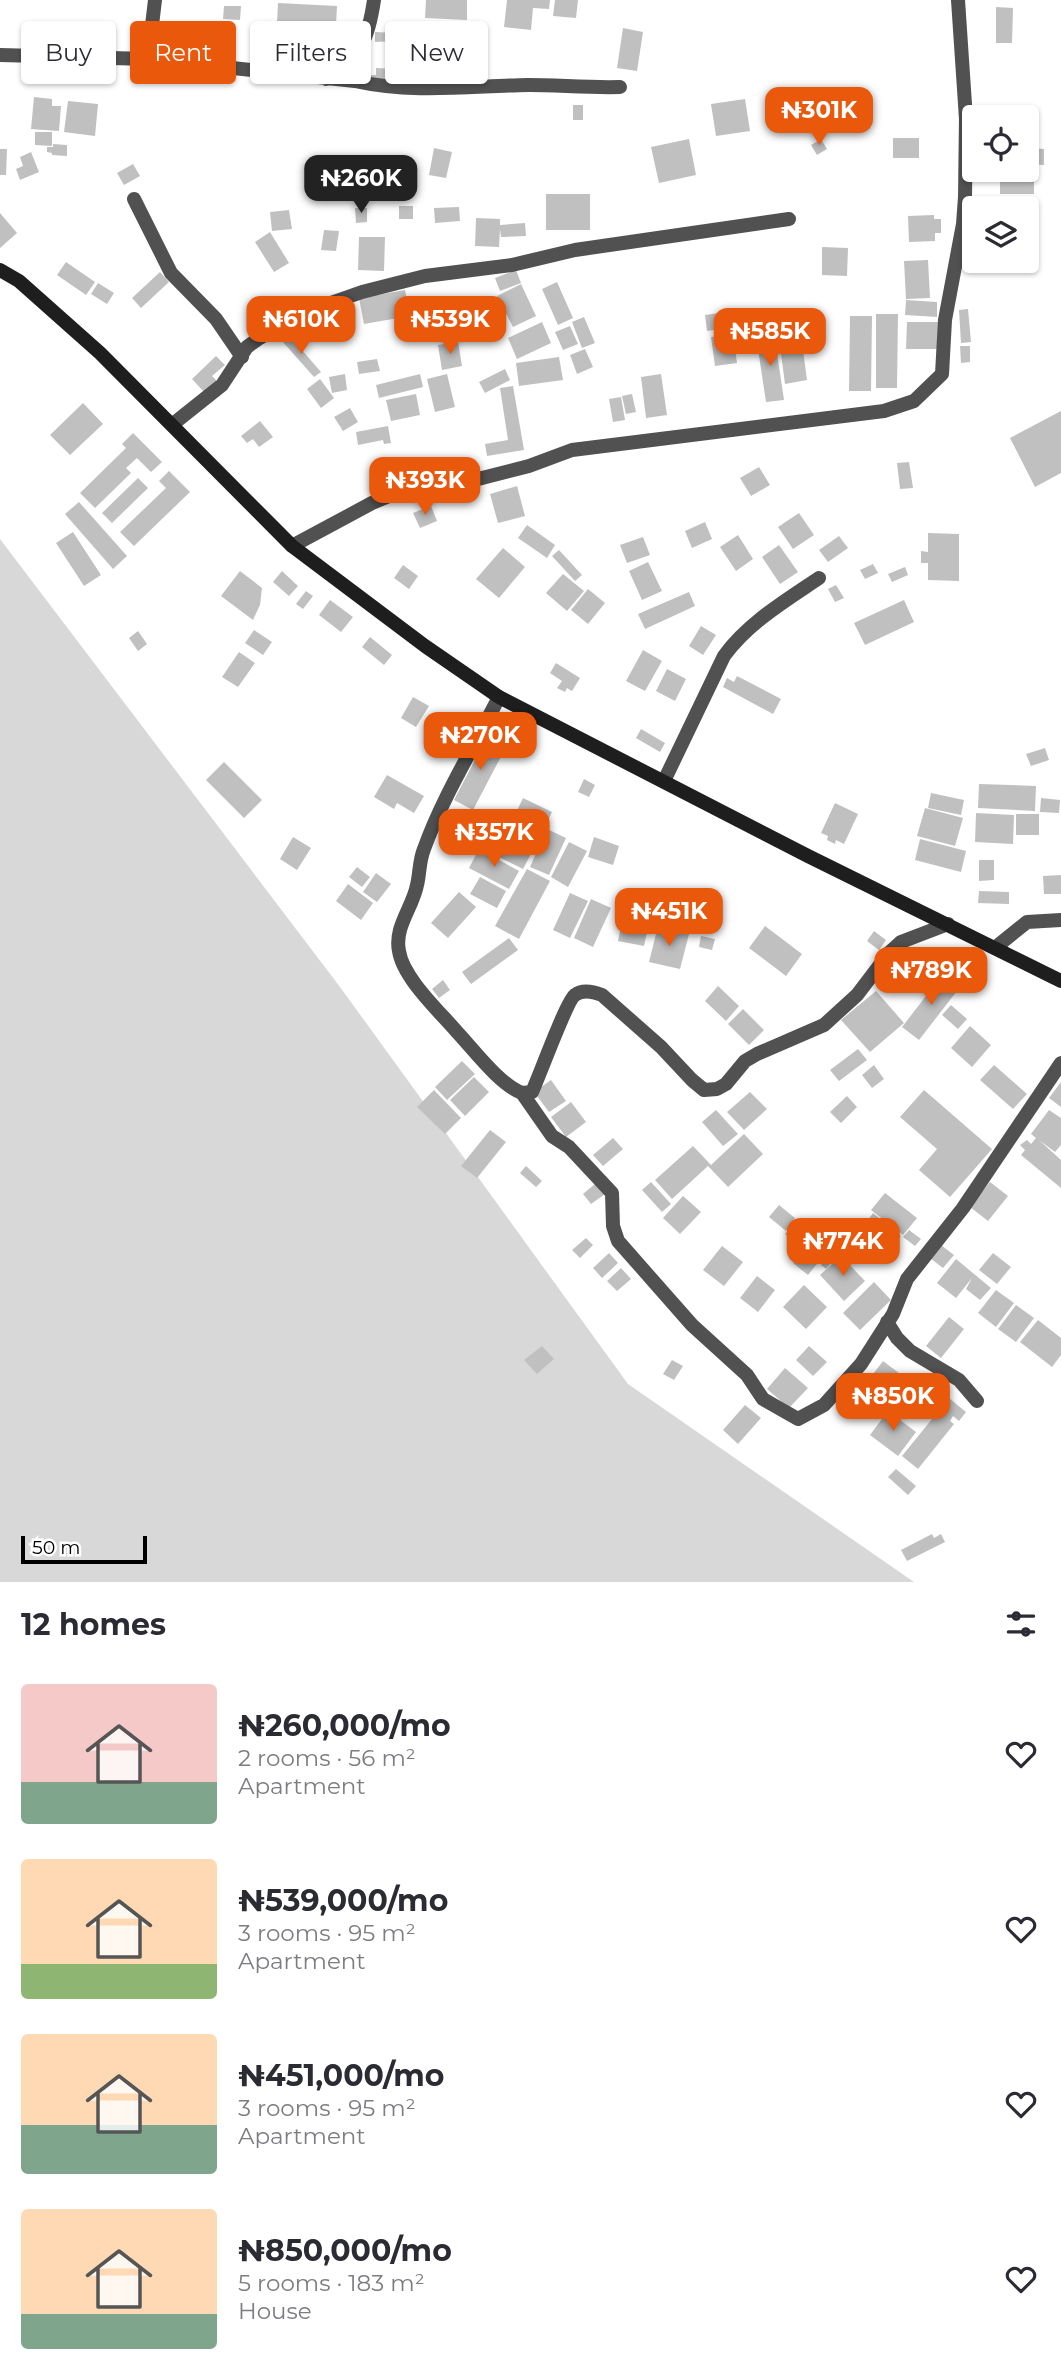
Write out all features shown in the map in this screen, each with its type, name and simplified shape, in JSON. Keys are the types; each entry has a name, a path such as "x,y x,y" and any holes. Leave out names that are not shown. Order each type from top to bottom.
{"street":[{"path":"153,21 155,0"},
{"path":"371,21 374,0"},
{"path":"292,546 396,493 482,478 529,466 572,450 803,419 884,411 914,401 942,374 946,320 963,224 966,119 958,0"},
{"path":"0,55 130,59"},
{"path":"368,84 439,89 529,85 620,88"},
{"path":"134,199 171,273 216,319 242,357"},
{"path":"173,424 222,385 247,348 258,339 305,312 362,292 413,279 512,265 575,250 789,219"},
{"path":"0,270 19,281 100,353 292,546 425,646 499,696 808,856 1061,981"},
{"path":"664,781 724,656 734,641 774,609 819,579"},
{"path":"499,696 467,755 424,849 417,886 401,928 398,948 402,962 425,995 489,1066 516,1091 532,1092 567,1003 575,995 592,992 602,995 661,1047 704,1090 717,1089 726,1084 745,1061 824,1025 857,995 889,953 901,942 948,923"},
{"path":"996,947 1027,922 1061,920"},
{"path":"522,1093 552,1136 569,1147 612,1193 614,1226 618,1241 691,1325 747,1375 763,1399 799,1419 824,1405 861,1364 893,1314 908,1279 963,1208 1061,1063"},
{"path":"887,1322 897,1338 910,1351 959,1380 977,1401"}],"shaded area":[{"path":"0,539 340,987 628,1384 914,1582 0,1582"}],"building":[{"path":"426,0 467,0 467,20 425,18"},
{"path":"507,0 550,0 549,9 533,8 531,30 504,27"},
{"path":"555,0 578,0 576,18 553,16"},
{"path":"278,3 337,6 336,21 277,21"},
{"path":"224,6 241,6 240,20 223,19"},
{"path":"996,7 1013,8 1012,43 996,43"},
{"path":"623,28 643,32 637,71 617,68"},
{"path":"375,32 385,32 385,42 375,42"},
{"path":"376,68 385,68 385,79 371,80 371,75 376,75"},
{"path":"34,97 52,99 52,106 61,106 59,131 31,129"},
{"path":"745,99 750,131 716,136 711,104"},
{"path":"68,101 98,104 95,136 64,132"},
{"path":"573,105 583,105 583,120 573,120"},
{"path":"35,132 52,132 52,146 35,145"},
{"path":"893,138 919,138 919,158 893,158"},
{"path":"689,139 696,175 659,183 651,147"},
{"path":"821,139 827,149 817,155 811,145"},
{"path":"53,144 67,145 67,156 47,152 47,147 53,147"},
{"path":"434,148 452,152 446,178 429,175"},
{"path":"0,149 7,149 6,175 0,175"},
{"path":"1039,149 1044,149 1044,165 1039,165"},
{"path":"31,152 39,172 20,180 16,169 23,166 20,157"},
{"path":"368,159 389,161 386,189 365,187"},
{"path":"133,164 140,176 124,185 117,173"},
{"path":"321,164 341,168 337,187 318,184"},
{"path":"345,167 365,169 363,189 343,187"},
{"path":"391,178 416,179 415,191 390,189"},
{"path":"1000,182 1034,182 1034,194 1000,194"},
{"path":"546,194 590,194 590,230 546,230"},
{"path":"399,206 413,206 413,219 399,219"},
{"path":"459,207 460,221 435,223 434,208"},
{"path":"355,208 367,208 367,222 356,223"},
{"path":"289,210 292,229 272,231 270,212"},
{"path":"0,213 17,233 0,248"},
{"path":"934,215 934,219 941,219 941,233 935,233 935,241 909,242 908,216"},
{"path":"476,218 500,219 500,225 525,223 526,236 501,237 500,229 499,247 475,246"},
{"path":"324,230 339,231 336,251 321,250"},
{"path":"270,232 289,263 274,272 255,242"},
{"path":"359,237 385,237 384,271 358,270"},
{"path":"822,247 848,248 847,276 822,275"},
{"path":"928,260 930,298 906,299 904,261"},
{"path":"66,262 95,282 86,295 57,275"},
{"path":"516,270 521,283 500,291 495,278"},
{"path":"160,272 169,282 141,308 132,298"},
{"path":"557,282 573,318 558,325 542,289"},
{"path":"98,283 114,293 107,304 91,294"},
{"path":"521,284 536,316 513,327 497,296"},
{"path":"405,290 410,316 364,324 359,298"},
{"path":"906,300 937,302 937,317 905,315"},
{"path":"748,309 751,325 707,331 705,315"},
{"path":"968,309 971,342 961,343 959,310"},
{"path":"876,314 898,314 897,388 876,388"},
{"path":"850,316 872,316 871,391 849,391"},
{"path":"584,317 595,343 582,348 572,322"},
{"path":"799,320 807,380 785,384 777,323"},
{"path":"542,322 551,343 517,359 508,338"},
{"path":"907,322 940,322 939,349 906,349"},
{"path":"305,323 313,337 302,343 294,330"},
{"path":"570,326 578,344 563,350 555,332"},
{"path":"774,333 784,400 766,402 756,336"},
{"path":"733,334 737,363 715,366 711,337"},
{"path":"289,335 321,372 314,377 282,341"},
{"path":"458,342 462,366 442,370 438,345"},
{"path":"960,346 970,346 970,362 961,363"},
{"path":"585,349 593,367 577,374 570,355"},
{"path":"216,356 225,365 212,376 217,381 205,393 192,379"},
{"path":"559,357 563,380 519,386 516,363"},
{"path":"377,359 380,371 359,374 357,362"},
{"path":"505,369 510,380 485,393 479,382"},
{"path":"345,374 347,390 332,393 329,377"},
{"path":"420,374 423,387 379,398 376,385"},
{"path":"447,374 455,407 435,412 427,379"},
{"path":"661,374 667,415 646,418 641,377"},
{"path":"320,379 334,398 321,408 307,389"},
{"path":"513,386 524,450 487,456 485,444 508,440 500,388"},
{"path":"416,394 420,415 391,421 386,400"},
{"path":"632,394 636,412 626,414 622,396"},
{"path":"621,397 625,420 613,422 609,399"},
{"path":"83,403 103,424 70,455 50,435"},
{"path":"350,408 358,422 343,431 334,417"},
{"path":"1061,411 1061,473 1035,487 1010,438"},
{"path":"260,421 273,437 259,447 253,439 247,443 241,436"},
{"path":"388,426 391,443 384,444 383,440 358,445 356,432"},
{"path":"133,433 162,462 151,472 137,458 126,468 131,473 95,508 80,493 126,448 122,444"},
{"path":"909,462 913,488 900,489 897,463"},
{"path":"434,464 437,474 411,482 408,471"},
{"path":"759,467 770,485 751,496 740,478"},
{"path":"169,471 190,492 134,546 120,532 166,488 159,481"},
{"path":"138,478 148,488 112,523 102,513"},
{"path":"517,486 525,516 498,523 490,494"},
{"path":"79,502 127,556 113,569 65,514"},
{"path":"431,506 437,521 420,528 413,513"},
{"path":"799,513 814,535 793,549 778,527"},
{"path":"705,522 712,539 692,548 685,531"},
{"path":"527,525 555,545 547,558 518,538"},
{"path":"73,532 101,575 84,586 56,543"},
{"path":"928,533 959,534 959,581 928,580 928,563 921,563 921,551 928,552"},
{"path":"738,535 753,559 736,571 720,547"},
{"path":"839,536 848,548 828,562 819,550"},
{"path":"643,537 650,555 627,563 620,545"},
{"path":"779,545 798,572 780,584 762,557"},
{"path":"503,548 525,567 499,598 476,579"},
{"path":"559,550 582,575 575,581 552,556"},
{"path":"648,562 662,591 642,600 629,571"},
{"path":"873,564 878,573 865,579 860,570"},
{"path":"403,565 418,576 409,589 394,578"},
{"path":"905,567 908,575 892,582 888,574"},
{"path":"240,571 262,588 260,605 253,620 221,596"},
{"path":"282,571 298,586 289,596 273,582"},
{"path":"563,574 584,591 567,611 546,593"},
{"path":"836,585 844,598 835,602 828,589"},
{"path":"588,589 605,603 588,624 571,610"},
{"path":"306,591 313,596 303,609 296,604"},
{"path":"689,592 695,606 645,629 638,614"},
{"path":"330,600 353,617 341,632 319,615"},
{"path":"904,600 914,622 865,645 854,623"},
{"path":"701,626 716,635 703,655 689,646"},
{"path":"254,630 272,642 263,655 245,643"},
{"path":"138,631 147,644 138,651 129,638"},
{"path":"370,637 392,655 384,665 362,647"},
{"path":"643,650 662,661 645,691 626,681"},
{"path":"239,652 255,663 238,687 222,677"},
{"path":"556,663 580,678 572,691 567,688 565,692 557,688 562,681 550,673"},
{"path":"667,669 686,679 675,701 656,691"},
{"path":"737,676 781,699 773,714 723,687 727,678 734,682"},
{"path":"413,697 429,706 416,727 401,718"},
{"path":"641,729 665,743 660,752 636,738"},
{"path":"488,735 507,745 473,810 454,800"},
{"path":"1045,748 1049,760 1031,766 1026,754"},
{"path":"224,762 262,800 244,818 206,780"},
{"path":"387,775 424,796 414,813 397,803 394,809 374,797"},
{"path":"584,779 595,785 589,797 578,792"},
{"path":"979,784 1036,786 1035,811 978,808"},
{"path":"931,793 964,800 961,815 928,808"},
{"path":"523,798 552,812 535,848 506,834"},
{"path":"1041,798 1060,800 1059,813 1040,812"},
{"path":"835,803 858,814 844,844 836,840 835,844 821,833"},
{"path":"925,808 963,818 955,846 917,836"},
{"path":"479,811 497,821 494,826 476,816"},
{"path":"976,813 1014,815 1013,844 975,842"},
{"path":"1016,814 1039,814 1039,835 1016,835"},
{"path":"547,829 566,838 549,875 530,867"},
{"path":"506,836 533,850 523,869 497,856"},
{"path":"293,837 311,848 297,870 280,859"},
{"path":"594,837 619,846 613,865 588,857"},
{"path":"920,839 966,851 961,872 915,860"},
{"path":"569,842 587,851 568,887 551,877"},
{"path":"479,849 519,871 509,889 469,868"},
{"path":"979,860 994,860 994,880 979,881"},
{"path":"357,867 370,877 362,887 349,877"},
{"path":"527,869 550,881 519,939 495,926"},
{"path":"376,873 391,884 377,902 363,892"},
{"path":"1061,875 1061,894 1044,894 1043,876"},
{"path":"480,877 506,891 497,908 470,894"},
{"path":"348,884 373,903 361,920 336,901"},
{"path":"979,891 1009,892 1009,904 978,903"},
{"path":"459,892 476,907 448,938 431,923"},
{"path":"570,893 588,901 570,938 553,930"},
{"path":"591,899 611,908 593,947 574,938"},
{"path":"623,917 649,923 644,946 618,941"},
{"path":"658,926 689,934 680,969 649,962"},
{"path":"765,926 802,954 786,976 749,948"},
{"path":"874,931 886,940 879,950 867,941"},
{"path":"701,936 715,939 712,950 699,947"},
{"path":"509,938 518,950 471,984 462,972"},
{"path":"918,948 945,968 935,980 909,961"},
{"path":"955,962 970,975 962,984 947,972"},
{"path":"943,974 960,987 919,1040 902,1027"},
{"path":"443,980 450,990 439,998 432,989"},
{"path":"718,986 739,1006 726,1021 705,1001"},
{"path":"876,991 904,1023 870,1052 841,1020"},
{"path":"951,1005 967,1019 958,1029 942,1015"},
{"path":"743,1009 764,1030 749,1045 728,1024"},
{"path":"970,1026 991,1045 972,1067 951,1048"},
{"path":"858,1049 867,1060 839,1081 830,1070"},
{"path":"462,1061 475,1074 447,1100 435,1087"},
{"path":"874,1065 884,1079 872,1088 862,1075"},
{"path":"994,1065 1027,1094 1013,1109 980,1080"},
{"path":"474,1077 489,1092 465,1116 450,1100"},
{"path":"551,1080 566,1101 549,1112 534,1092"},
{"path":"1061,1082 1061,1107 1049,1098"},
{"path":"434,1090 461,1118 445,1134 417,1107"},
{"path":"924,1090 992,1149 950,1197 919,1170 937,1149 900,1117"},
{"path":"750,1092 767,1109 744,1130 727,1112"},
{"path":"847,1096 857,1107 841,1123 830,1112"},
{"path":"571,1102 586,1122 566,1137 551,1117"},
{"path":"716,1110 738,1134 723,1146 702,1122"},
{"path":"1049,1110 1061,1118 1061,1145 1055,1152 1039,1140 1061,1160 1061,1188 1021,1155 1025,1150 1020,1145 1027,1140 1031,1144 1036,1138 1031,1134"},
{"path":"490,1130 506,1142 477,1178 461,1166"},
{"path":"744,1134 763,1154 728,1187 708,1166 672,1199 655,1180 693,1146 711,1165"},
{"path":"613,1138 623,1149 603,1166 593,1155"},
{"path":"526,1166 542,1181 536,1187 520,1173"},
{"path":"651,1182 671,1204 662,1212 642,1190"},
{"path":"990,1182 1008,1196 988,1221 970,1207"},
{"path":"596,1183 605,1194 591,1204 583,1194"},
{"path":"885,1193 917,1218 903,1235 871,1210"},
{"path":"683,1196 701,1212 680,1234 663,1218"},
{"path":"779,1205 795,1218 786,1231 769,1217"},
{"path":"873,1213 901,1236 883,1258 852,1233 862,1221 865,1224"},
{"path":"797,1220 813,1233 801,1247 785,1234"},
{"path":"823,1230 836,1240 830,1248 817,1237"},
{"path":"909,1230 921,1239 915,1246 903,1237"},
{"path":"586,1238 593,1245 580,1258 572,1250"},
{"path":"813,1238 828,1250 808,1275 793,1263"},
{"path":"839,1242 844,1246 826,1269 821,1265"},
{"path":"941,1245 954,1255 943,1268 930,1258"},
{"path":"722,1246 743,1262 724,1286 703,1270"},
{"path":"609,1253 618,1263 602,1278 593,1268"},
{"path":"993,1253 1011,1267 997,1284 979,1270"},
{"path":"841,1256 865,1281 844,1301 820,1275"},
{"path":"956,1259 991,1288 980,1300 966,1289 972,1278 956,1298 937,1283"},
{"path":"621,1268 631,1279 617,1291 607,1281"},
{"path":"757,1276 775,1290 758,1312 740,1298"},
{"path":"874,1282 891,1300 860,1330 843,1313"},
{"path":"804,1285 827,1307 806,1329 783,1307"},
{"path":"996,1290 1014,1303 996,1327 978,1313"},
{"path":"1016,1305 1034,1318 1016,1342 998,1329"},
{"path":"949,1317 964,1329 941,1358 926,1346"},
{"path":"1038,1320 1061,1338 1061,1355 1052,1367 1020,1342"},
{"path":"542,1346 554,1359 537,1374 524,1360"},
{"path":"809,1346 827,1362 813,1376 796,1360"},
{"path":"672,1360 683,1366 674,1380 663,1374"},
{"path":"883,1361 903,1376 883,1401 864,1386"},
{"path":"785,1368 808,1388 789,1408 767,1389"},
{"path":"903,1380 920,1393 902,1415 886,1402"},
{"path":"949,1398 966,1412 959,1421 953,1416 950,1421 954,1424 918,1469 902,1456"},
{"path":"745,1405 761,1418 738,1444 723,1430"},
{"path":"888,1411 916,1432 898,1456 870,1435"},
{"path":"896,1469 916,1486 908,1495 888,1477"},
{"path":"932,1534 934,1538 941,1534 945,1542 907,1561 901,1550"}]}
